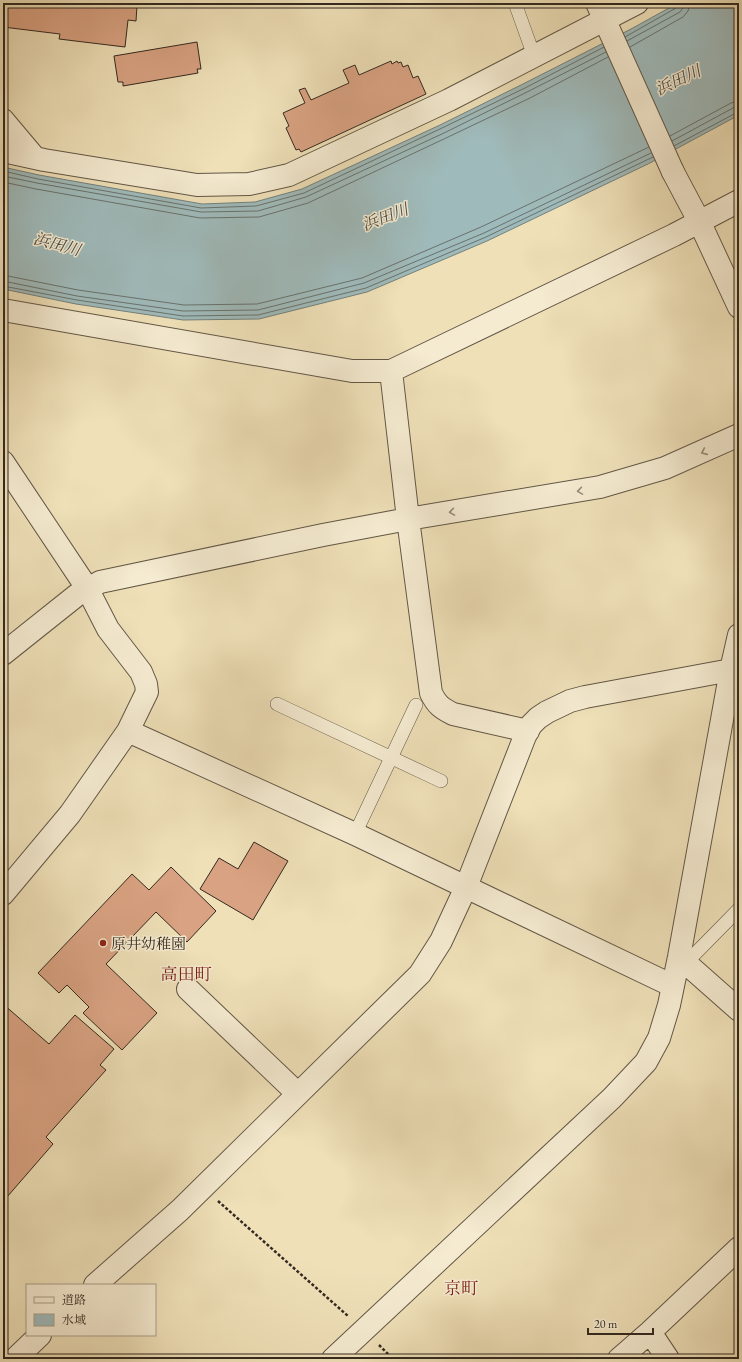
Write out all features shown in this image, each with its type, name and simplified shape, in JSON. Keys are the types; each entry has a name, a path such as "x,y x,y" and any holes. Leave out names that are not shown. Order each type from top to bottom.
{"street":[{"path":"3,151 35,158 197,185 249,184 289,175 449,100 534,56 603,17 637,3"},
{"path":"603,17 673,172 699,222 739,307"},
{"path":"3,120 35,158"},
{"path":"3,310 352,371 391,372 699,222 739,201"},
{"path":"391,372 408,519 431,693 436,703 443,709 453,714 528,731"},
{"path":"3,654 87,588 100,582 408,519 600,487 665,468 739,435"},
{"path":"3,462 87,588 108,629 141,672 146,684 146,692 128,731 70,814 3,894"},
{"path":"332,1359 612,1098 646,1062 659,1038 673,986 683,960 739,635"},
{"path":"96,1284 203,1188 420,974 441,941 466,886 525,736 538,718 570,701 735,662"},
{"path":"128,731 466,886 508,908 673,986"},
{"path":"683,960 739,1010"},
{"path":"188,989 298,1094"},
{"path":"619,1359 650,1332 739,1248"},
{"path":"650,1332 668,1359"},
{"path":"15,1359 39,1336"}],"lane":[{"path":"515,3 534,56"},
{"path":"277,704 441,781"},
{"path":"354,834 416,705"},
{"path":"683,960 739,909"}],"path":[{"path":"203,1188 364,1330 393,1359"}],"water":[{"name":"浜田川","path":"678,3 739,3 739,115 650,163 487,241 367,292 259,319 183,320 76,304 3,289 3,167 39,175 202,204 255,202 302,189 440,125 631,29"}],"building":[{"path":"3,3 132,3 132,5 137,6 136,21 128,20 125,47 59,39 60,34 3,27"},
{"path":"197,42 201,69 197,69 198,73 123,86 123,82 118,82 114,56"},
{"path":"391,61 392,64 397,61 398,63 401,62 403,67 408,65 413,78 418,76 426,94 301,152 299,149 296,150 286,128 289,126 283,113 305,103 299,90 305,88 311,100 349,83 343,70 355,65 359,75"},
{"path":"254,842 288,861 253,920 200,889 219,858 238,869"},
{"path":"171,867 216,911 187,942 156,912 106,964 157,1013 122,1050 83,1013 89,1007 67,985 59,993 38,973 132,874 149,890"},
{"path":"3,1004 49,1044 75,1015 114,1049 100,1065 106,1070 46,1137 53,1144 7,1197 3,1199"}],"place":[{"name":"原井幼稚園","path":"103,943"}],"district":[{"name":"高田町","path":"186,974"},
{"name":"京町","path":"461,1288"}]}
